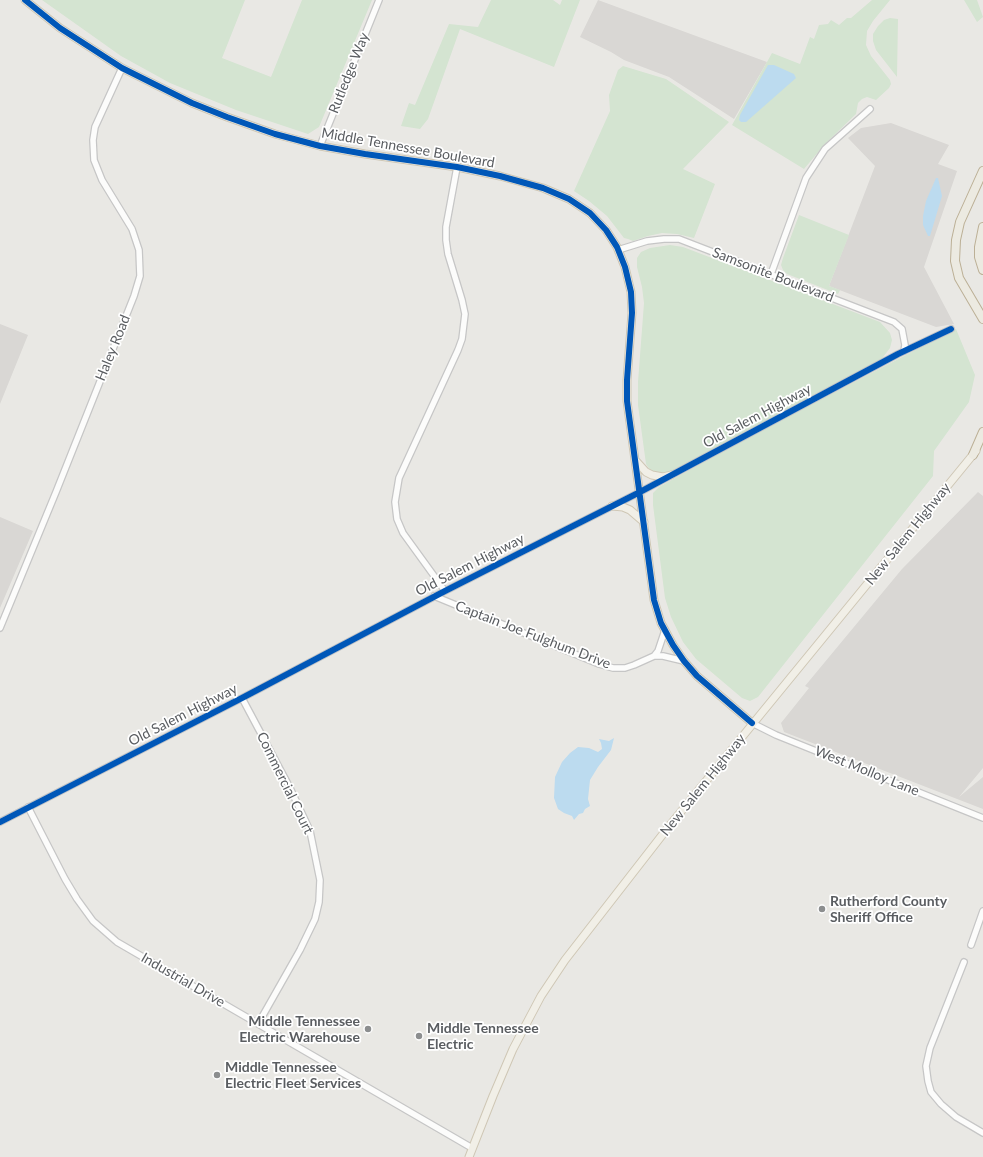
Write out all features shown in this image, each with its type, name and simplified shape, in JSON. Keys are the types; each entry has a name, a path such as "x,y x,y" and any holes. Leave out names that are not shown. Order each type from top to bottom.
{"highway":[{"path":"983,171 960,222 956,240 955,261 959,278 983,319"},
{"path":"983,226 979,247 979,257 983,270"},
{"path":"974,305 983,312"},
{"path":"973,455 983,432"}],"main road":[{"name":"Middle Tennessee Boulevard","path":"25,0 60,28 122,68 192,103 227,117 276,134 320,146 457,167 500,176 543,188 569,199 590,212 606,230 618,250 625,267 631,292 632,313 627,380 628,401 654,600 661,623 673,645 697,676 752,723"},
{"name":"New Salem Highway","path":"469,1157 513,1049 542,996 565,960 752,723 983,442"},
{"path":"636,461 646,472 652,475 663,477 672,475"},
{"path":"612,506 630,510 644,522"}],"street":[{"name":"Rutledge Way","path":"320,146 378,0"},
{"name":"Haley Road","path":"0,628 134,296 140,276 139,250 132,229 102,180 94,160 93,140 95,127 122,68"},
{"path":"771,274 806,178 825,149 870,109"},
{"name":"Captain Joe Fulghum Drive","path":"445,591 403,533 396,518 395,502 399,478 462,339 464,314 462,300 448,254 446,240 446,227 457,167"},
{"name":"Samsonite Boulevard","path":"618,250 647,241 679,239 894,322 902,329 905,345 904,351"},
{"name":"Old Salem Highway","path":"0,822 242,698 434,596 640,492 904,351 951,329"},
{"name":"Captain Joe Fulghum Drive","path":"434,596 613,668 625,668 654,656"},
{"path":"654,656 658,651 665,630"},
{"path":"654,656 663,656 684,661"},
{"name":"Commercial Court","path":"242,698 290,788 310,831 320,880 319,902 315,919 300,950 258,1024"},
{"name":"West Molloy Lane","path":"752,723 776,735 983,818"},
{"name":"Industrial Drive","path":"28,807 65,880 77,899 93,921 117,942 472,1148"},
{"path":"970,945 983,911"},
{"path":"964,962 930,1048 926,1066 931,1092 941,1104 956,1117 983,1133"}],"shaded area":[{"path":"598,0 767,62 734,119 669,77 624,60 580,37"},
{"path":"891,123 949,145 938,164 957,171 924,267 954,324 936,327 829,286 875,166 848,138 861,128"},
{"path":"0,324 28,335 0,404"},
{"path":"978,492 983,496 983,768 959,797 983,777 983,809 784,732 781,723 809,688 805,686 902,569"},
{"path":"0,517 33,531 0,608"}],"green space":[{"path":"42,0 245,0 222,58 271,77 302,0 372,0 319,127 308,134 236,110 170,83 121,56"},
{"path":"491,0 553,0 560,5 562,0 580,0 554,67 460,29 428,119 420,129 401,126 409,103 415,105 449,24 478,27"},
{"path":"872,0 890,0 867,31 866,45 871,56 890,80 891,84 889,88 876,100 867,97 862,99 858,103 856,114 825,144 804,169 732,125 772,53 800,64 810,37 814,39 819,25 828,24 831,20 839,25 847,18 851,18"},
{"path":"964,0 977,0 983,17 977,22"},
{"path":"890,18 898,19 897,77 876,50 873,41 873,34 878,26 884,20"},
{"path":"623,66 666,79 729,122 683,169 715,184 694,238 677,234 662,233 633,241 624,238 607,216 574,191 610,111 609,95 618,70"},
{"path":"799,215 849,235 829,286 840,290 838,294 787,274 783,270 781,265 783,258"},
{"path":"670,245 683,247 880,322 890,333 892,340 890,348 880,361 674,470 665,474 650,470 646,464 638,405 638,382 644,303 637,267 637,258 641,252 650,248"},
{"path":"956,329 975,375 969,402 934,451 933,476 758,697 750,701 742,698 696,659 683,642 671,617 665,598 653,505 653,493 659,487 747,438"}],"water":[{"path":"768,65 774,65 794,74 796,78 746,122 741,122 739,120 740,115"},
{"path":"936,178 938,178 942,196 930,236 928,236 923,225 923,216 926,201"},
{"path":"614,738 611,750 590,780 588,799 590,806 585,809 583,813 579,814 574,820 572,816 558,809 554,798 555,777 562,762 578,747 589,748 598,752 602,749 599,739 609,741"}],"cycle path":[{"path":"25,0 60,28 122,68 192,103 227,117 275,134 320,146 457,167 500,176 543,188 569,199 590,213 606,230 617,247 625,267 631,292 632,313 627,401 654,600 661,623 673,645 697,676 752,723"},
{"path":"0,822 242,698 445,591 640,492 898,354 951,329"}],"place":[{"name":"Rutherford County Sheriff Office","path":"822,909"},
{"name":"Middle Tennessee Electric Warehouse","path":"368,1029"},
{"name":"Middle Tennessee Electric","path":"419,1036"},
{"name":"Middle Tennessee Electric Fleet Services","path":"217,1075"}]}
